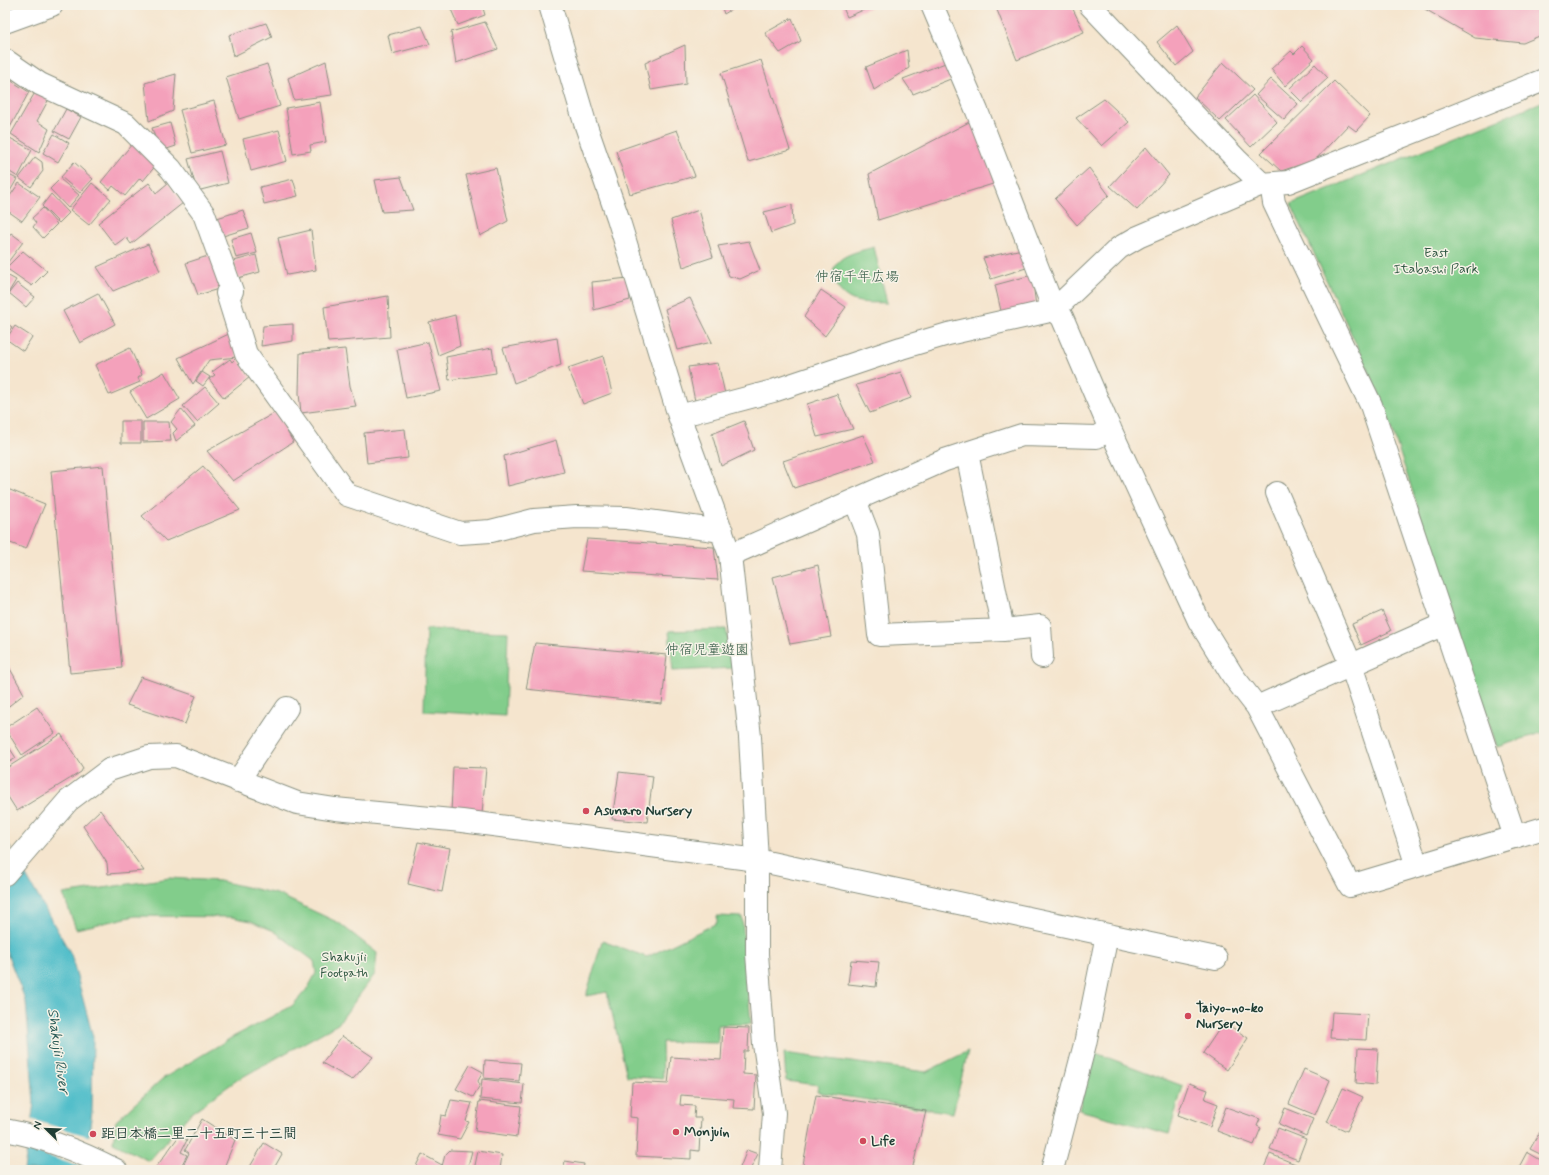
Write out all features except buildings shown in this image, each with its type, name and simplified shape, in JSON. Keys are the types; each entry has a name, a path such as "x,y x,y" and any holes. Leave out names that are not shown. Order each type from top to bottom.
{"street":[{"path":"5,22 52,5"},
{"path":"550,5 585,122 618,218 679,416 730,555 750,737 757,860 757,954 764,1044 774,1113 770,1170"},
{"path":"932,5 977,111 1054,310 1062,317 1110,428 1198,621 1233,676 1257,707 1350,886 1544,828"},
{"path":"1090,5 1233,156 1267,184 1274,203 1371,405 1515,837"},
{"path":"5,60 40,84 126,124 170,169 204,214 230,292 246,354 347,495 460,533 491,531 534,520 577,517 626,518 722,531"},
{"path":"679,416 774,391 901,348 948,334 1054,310 1119,248 1138,237 1267,184 1288,182 1544,80"},
{"path":"730,555 945,460 1022,435 1096,437 1110,428"},
{"path":"967,453 1003,630"},
{"path":"1277,493 1351,665 1417,866"},
{"path":"855,500 868,534 879,635 1003,630 1040,626 1042,657"},
{"path":"1257,707 1444,624"},
{"path":"238,781 287,708"},
{"path":"5,874 68,801 109,770 148,757 176,756 238,781 297,802 334,809 462,821 757,860 1216,958"},
{"path":"1052,1170 1085,1044 1107,935"},
{"path":"5,1130 26,1134 90,1157 116,1170"}],"green space":[{"name":"East Itabashi Park","path":"1544,101 1544,732 1497,747 1383,402 1291,204"},
{"name":"仲宿千年広場","path":"874,247 887,303 863,302 850,299 844,295 836,285 834,279 833,273 835,267 842,258"},
{"path":"426,629 508,632 505,716 424,711"},
{"name":"仲宿児童遊園","path":"726,629 733,668 673,671 669,631"},
{"name":"Shakujii Footpath","path":"169,878 220,881 277,894 339,923 377,953 375,974 338,1024 237,1080 191,1113 149,1161 113,1143 116,1121 162,1079 231,1038 292,1006 308,988 316,973 314,961 274,931 251,921 231,917 135,916 76,929 63,894"},
{"path":"717,916 742,917 751,1024 718,1025 718,1043 662,1042 663,1079 627,1076 607,992 586,996 602,941 647,957 717,923"},
{"path":"968,1051 953,1113 817,1092 818,1085 786,1081 784,1053 926,1072"},
{"path":"1093,1052 1183,1086 1169,1134 1079,1110"}],"water":[{"name":"Shakujii River","path":"5,839 71,954 93,1037 92,1111 84,1170 24,1170 34,1103 26,1002 5,948"}],"pier":[{"path":"12,848 26,872 5,898 5,857"},
{"path":"30,1119 91,1137 86,1169 25,1148"}],"place":[{"name":"Asunaro Nursery","path":"586,811"},
{"name":"Taiyo-no-ko Nursery","path":"1188,1016"},
{"name":"Monjuin","path":"676,1132"},
{"name":"距日本橋二里二十五町三十三間","path":"93,1134"},
{"name":"Life","path":"863,1141"}]}
